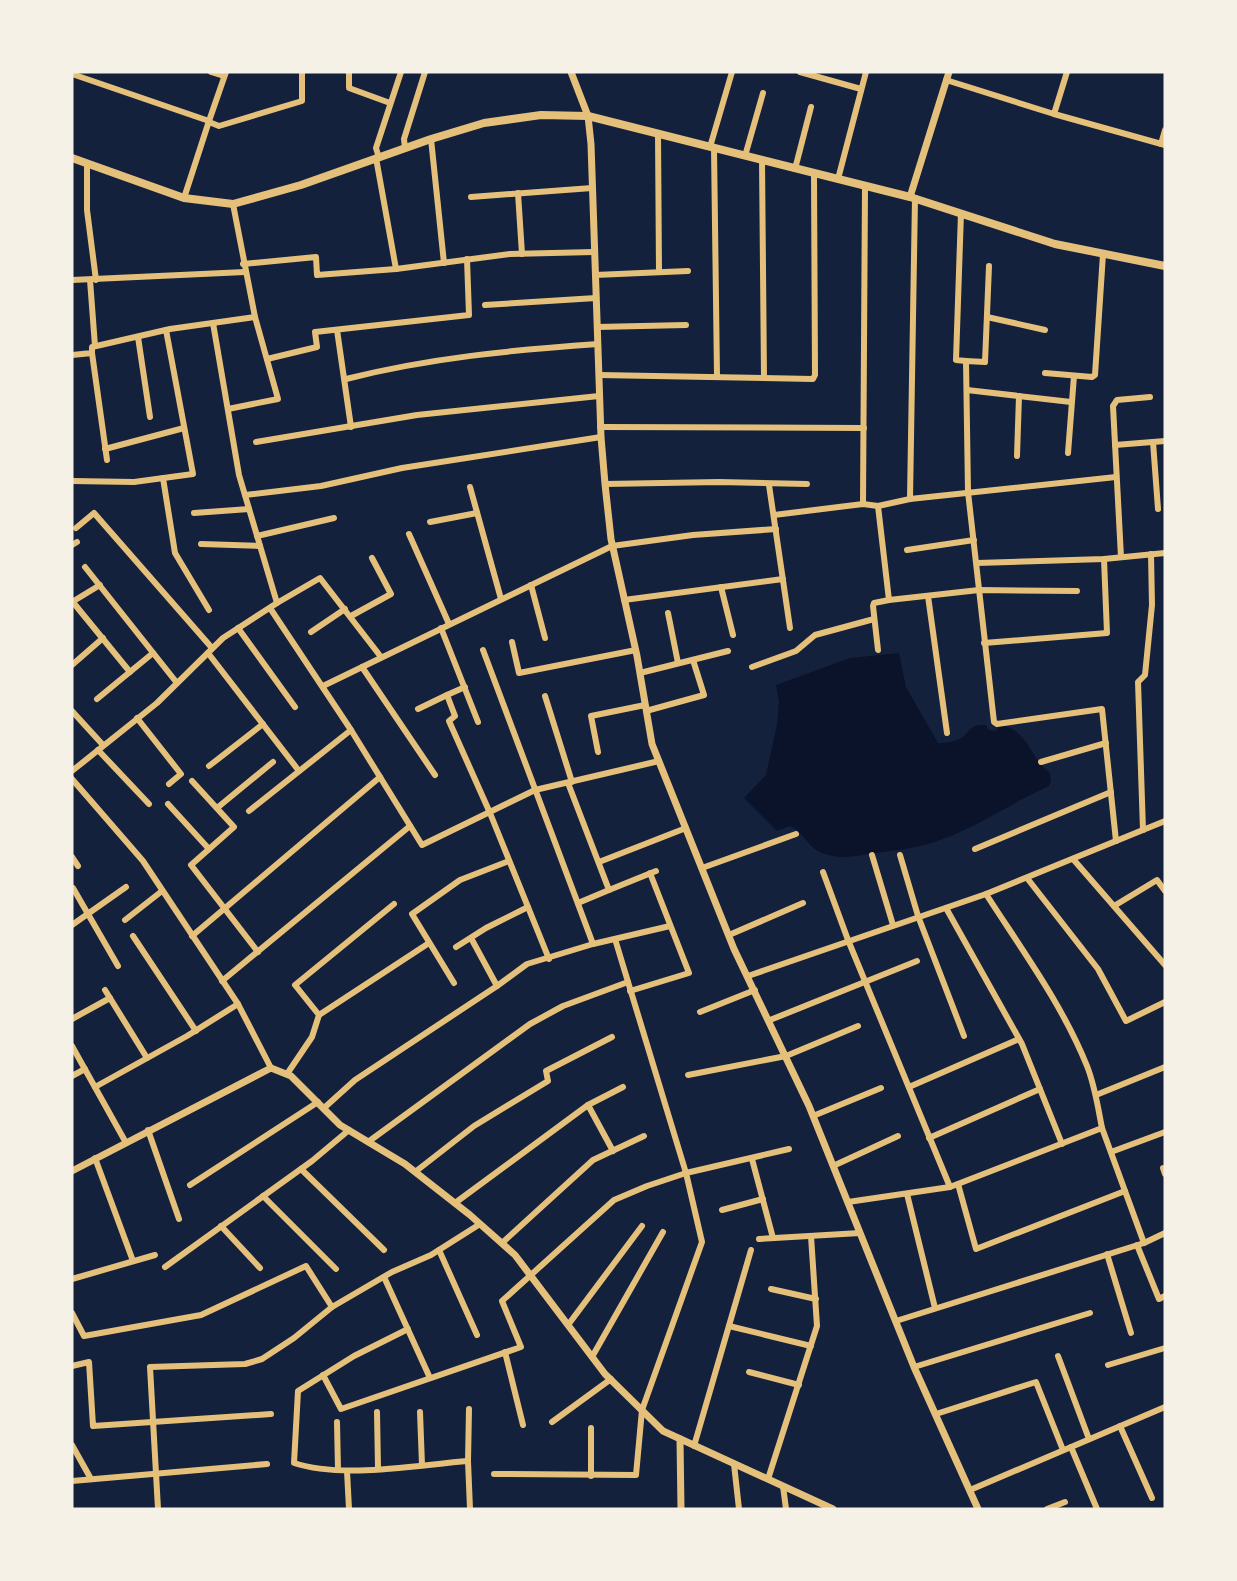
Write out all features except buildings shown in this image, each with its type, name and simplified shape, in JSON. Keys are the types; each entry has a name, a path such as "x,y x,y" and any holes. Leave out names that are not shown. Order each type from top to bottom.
{"main road":[{"path":"72,158 184,198 233,204 301,185 484,123 541,115 588,116 913,198 1055,244 1165,266"}],"street":[{"path":"184,198 225,74 211,72"},
{"path":"72,74 219,125 302,101 302,72"},
{"path":"349,72 349,89 390,103"},
{"path":"396,269 376,148 401,72"},
{"path":"405,148 404,139 425,72"},
{"path":"571,72 588,116 600,427 612,546 636,650 652,744 729,935 813,1116 915,1367 978,1509"},
{"path":"717,376 712,148 732,72"},
{"path":"800,72 861,89"},
{"path":"838,179 866,72"},
{"path":"1054,114 1067,72"},
{"path":"911,499 913,198 948,76 1054,114 1163,144 1165,130"},
{"path":"745,156 764,93"},
{"path":"795,169 811,107"},
{"path":"658,134 659,272"},
{"path":"431,139 444,262"},
{"path":"762,160 764,378"},
{"path":"86,164 94,350 107,460"},
{"path":"599,375 809,380 815,375 814,173"},
{"path":"863,504 865,186"},
{"path":"471,197 592,188"},
{"path":"518,194 522,254"},
{"path":"228,409 278,400 255,317 233,204"},
{"path":"961,213 956,360 985,362 989,265"},
{"path":"243,264 316,257 317,275 522,254 594,252"},
{"path":"1045,373 1092,377 1096,369 1102,254"},
{"path":"267,359 317,347 315,332 469,315 467,259"},
{"path":"595,275 688,271"},
{"path":"72,280 245,272"},
{"path":"485,305 596,298"},
{"path":"72,355 166,330 255,317"},
{"path":"987,317 1045,330"},
{"path":"213,323 239,475 277,603"},
{"path":"597,327 686,325"},
{"path":"72,481 134,482 193,474 166,330"},
{"path":"337,330 351,427"},
{"path":"138,337 150,417"},
{"path":"346,379 392,367 461,356 598,344"},
{"path":"967,361 968,492 995,724 1102,709 1116,841"},
{"path":"1068,453 1074,376"},
{"path":"967,390 1071,402"},
{"path":"256,442 417,415 600,396"},
{"path":"1017,456 1019,396"},
{"path":"1121,557 1114,402 1150,397"},
{"path":"600,427 864,428"},
{"path":"106,449 184,428"},
{"path":"245,495 321,486 402,468 601,437"},
{"path":"1115,445 1165,441"},
{"path":"1153,442 1158,509"},
{"path":"774,515 863,504 878,506 968,492 1116,477"},
{"path":"163,478 175,553 209,610"},
{"path":"605,484 807,484"},
{"path":"769,485 790,628"},
{"path":"470,487 501,599"},
{"path":"878,506 889,600"},
{"path":"194,513 249,509"},
{"path":"76,528 94,513 210,650 299,771"},
{"path":"430,522 477,513"},
{"path":"257,536 334,518"},
{"path":"323,686 612,546 776,529"},
{"path":"409,534 449,624"},
{"path":"908,550 974,540"},
{"path":"201,544 260,546"},
{"path":"977,563 1104,559 1165,553"},
{"path":"1143,830 1138,682 1145,675 1152,605 1151,554"},
{"path":"351,617 391,594 372,558"},
{"path":"985,643 1107,633 1104,559"},
{"path":"85,567 177,683"},
{"path":"72,771 177,683 223,638 320,578 381,657"},
{"path":"624,600 783,579"},
{"path":"100,585 72,602 130,672"},
{"path":"531,585 545,638"},
{"path":"720,587 733,635"},
{"path":"878,650 873,604 979,590 1077,591"},
{"path":"928,596 947,733"},
{"path":"270,608 323,686 422,845 536,790 659,761"},
{"path":"311,632 345,609"},
{"path":"668,613 678,663"},
{"path":"752,667 796,651 815,635 874,619"},
{"path":"238,628 295,707"},
{"path":"441,628 478,722"},
{"path":"72,665 103,638"},
{"path":"512,642 519,673 636,650"},
{"path":"483,650 593,944"},
{"path":"640,673 728,651"},
{"path":"97,699 153,653"},
{"path":"598,752 591,716 646,708 704,695 693,660"},
{"path":"362,667 435,775"},
{"path":"418,709 465,687"},
{"path":"447,695 455,716 449,721 549,959"},
{"path":"545,695 570,782 609,890"},
{"path":"72,711 149,804"},
{"path":"137,718 181,774 169,784"},
{"path":"209,766 262,724"},
{"path":"249,811 351,730"},
{"path":"1041,762 1106,743"},
{"path":"217,808 273,762"},
{"path":"192,936 380,777"},
{"path":"72,779 137,853 238,1004 271,1068 288,1074 340,1125 415,1172 515,1255 611,1380 663,1431 833,1509"},
{"path":"192,780 234,827 191,865 258,952"},
{"path":"975,849 1111,792"},
{"path":"168,804 209,849"},
{"path":"748,976 986,894 1165,821"},
{"path":"222,981 410,826"},
{"path":"598,862 686,828"},
{"path":"702,868 796,834"},
{"path":"872,855 893,925"},
{"path":"900,855 918,916 964,1036"},
{"path":"72,857 78,866"},
{"path":"1073,859 1163,956 1165,965"},
{"path":"454,983 412,914 460,880 509,861"},
{"path":"578,903 653,872 670,926 689,973 631,992"},
{"path":"823,872 848,940 950,1187"},
{"path":"1027,878 1098,969 1126,1021 1165,1002"},
{"path":"1114,906 1157,880 1165,891"},
{"path":"72,925 126,887"},
{"path":"73,888 118,966"},
{"path":"125,920 162,891"},
{"path":"986,894 1065,1020 1087,1068 1096,1095 1102,1128 1125,1191 1140,1244 1159,1299 1165,1296"},
{"path":"729,935 803,903"},
{"path":"318,1015 295,985 394,904"},
{"path":"456,947 528,907"},
{"path":"946,908 1019,1039 1062,1144"},
{"path":"190,1185 321,1105 527,964 593,944 670,926"},
{"path":"133,936 196,1031"},
{"path":"471,938 498,986"},
{"path":"494,1474 636,1475 642,1410 702,1242 687,1173 615,939"},
{"path":"288,1074 312,1037 318,1015 429,943"},
{"path":"770,1020 917,961"},
{"path":"368,1142 530,1024 563,1006 628,982"},
{"path":"104,990 147,1058"},
{"path":"700,1012 755,990"},
{"path":"72,1018 110,998"},
{"path":"95,1087 196,1031 238,1004"},
{"path":"688,1074 786,1056 858,1026"},
{"path":"415,1172 474,1126 548,1081 546,1070 612,1037"},
{"path":"908,1087 1019,1039"},
{"path":"72,1046 125,1141"},
{"path":"1096,1095 1165,1067"},
{"path":"72,1171 125,1141 271,1068"},
{"path":"72,1076 85,1069"},
{"path":"455,1203 588,1105 623,1087"},
{"path":"813,1116 881,1088"},
{"path":"929,1138 1040,1089"},
{"path":"588,1105 612,1151"},
{"path":"848,1202 950,1187 1102,1128"},
{"path":"148,1130 179,1219"},
{"path":"164,1267 300,1169 349,1130"},
{"path":"1111,1152 1165,1132"},
{"path":"502,1243 593,1160 644,1136"},
{"path":"833,1166 898,1136"},
{"path":"323,1375 341,1409 521,1347 502,1301 614,1200 687,1173 789,1149"},
{"path":"95,1157 133,1261"},
{"path":"752,1159 773,1238"},
{"path":"300,1169 384,1250"},
{"path":"958,1184 976,1249 1125,1191"},
{"path":"907,1194 935,1308"},
{"path":"263,1196 336,1269"},
{"path":"722,1210 763,1199"},
{"path":"158,1509 150,1367 245,1364 262,1359 294,1338 332,1307 439,1250 480,1224"},
{"path":"222,1226 260,1268"},
{"path":"568,1325 642,1226"},
{"path":"592,1357 663,1232"},
{"path":"759,1239 860,1233"},
{"path":"896,1321 1140,1244 1165,1233"},
{"path":"768,1479 817,1326 811,1236"},
{"path":"439,1250 477,1335"},
{"path":"694,1446 751,1250"},
{"path":"1107,1254 1131,1333"},
{"path":"72,1279 155,1255"},
{"path":"72,1313 84,1336 201,1315 306,1266 332,1307"},
{"path":"384,1277 430,1378"},
{"path":"771,1289 816,1300"},
{"path":"915,1367 1090,1313"},
{"path":"729,1326 811,1346"},
{"path":"408,1329 354,1356 298,1391 294,1463 313,1469 347,1471 468,1461"},
{"path":"1108,1365 1165,1348"},
{"path":"505,1352 523,1425"},
{"path":"1058,1356 1089,1439"},
{"path":"72,1366 89,1362 93,1426 271,1414"},
{"path":"749,1372 799,1385"},
{"path":"552,1422 611,1380"},
{"path":"936,1414 1036,1382 1063,1450"},
{"path":"469,1409 470,1509"},
{"path":"970,1490 1164,1409"},
{"path":"377,1412 378,1468"},
{"path":"420,1412 422,1465"},
{"path":"337,1422 338,1470"},
{"path":"1120,1426 1152,1498"},
{"path":"591,1428 591,1475"},
{"path":"680,1439 681,1509"},
{"path":"72,1445 91,1479"},
{"path":"1071,1447 1097,1509"},
{"path":"72,1480 267,1464"},
{"path":"734,1464 739,1509"},
{"path":"347,1471 349,1509"},
{"path":"783,1486 786,1509"},
{"path":"1047,1509 1065,1502"}],"water":[{"path":"899,653 906,687 938,743 959,739 976,726 986,725 989,730 996,731 1000,725 1009,728 1023,738 1050,773 1049,786 957,833 909,848 841,857 817,850 790,826 777,831 744,798 766,775 777,724 779,702 776,685 850,658"}]}
